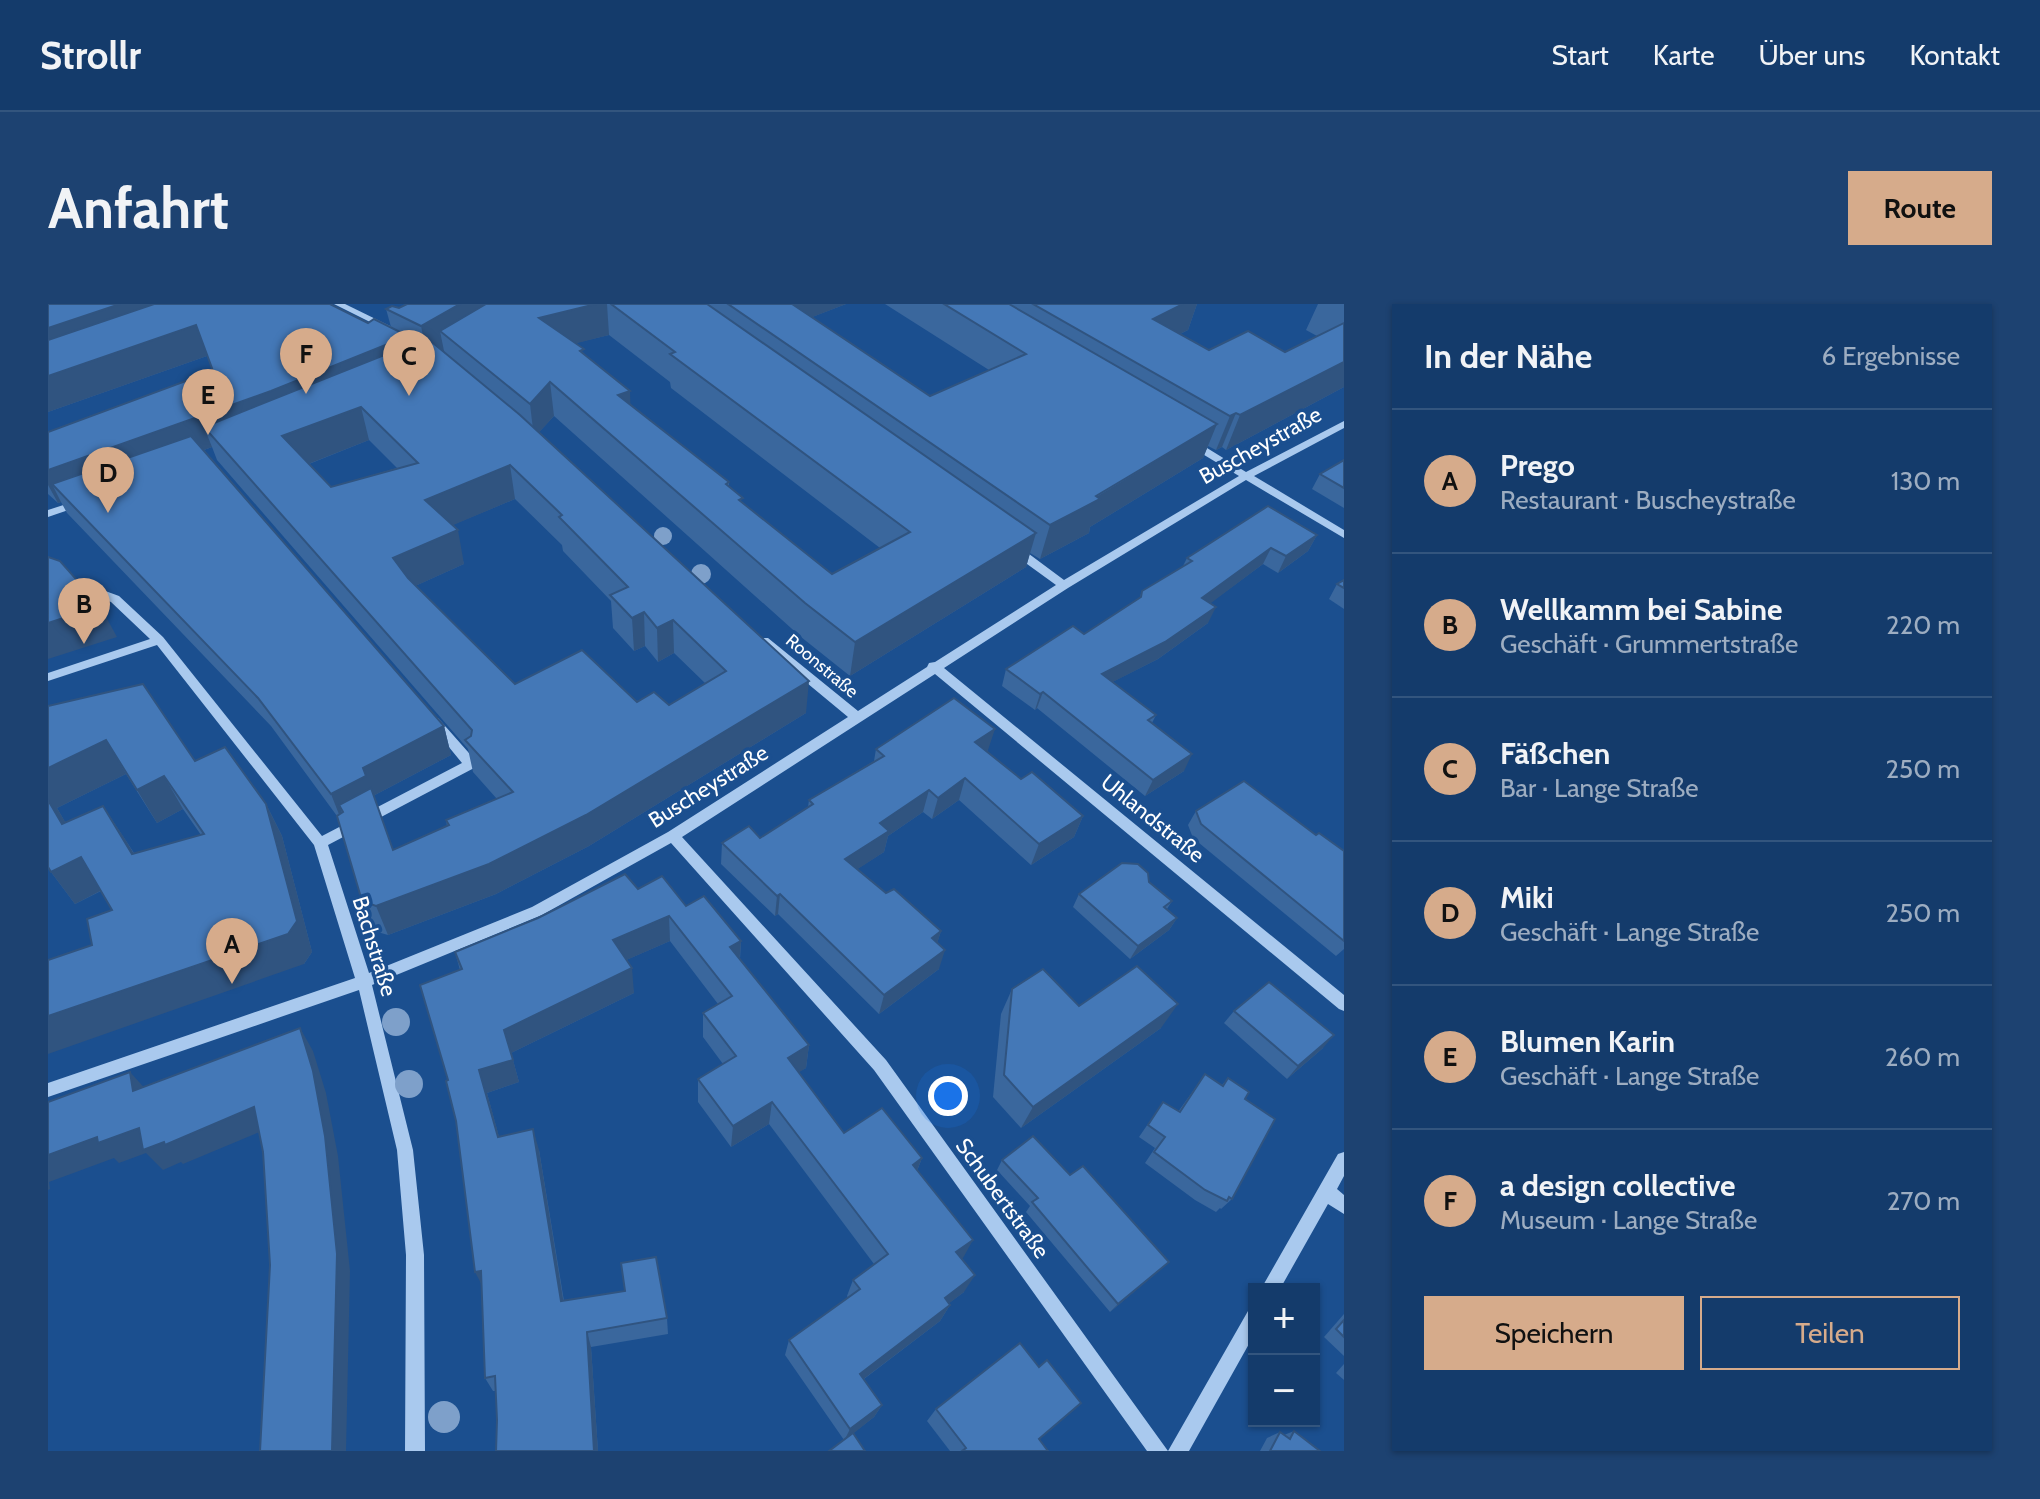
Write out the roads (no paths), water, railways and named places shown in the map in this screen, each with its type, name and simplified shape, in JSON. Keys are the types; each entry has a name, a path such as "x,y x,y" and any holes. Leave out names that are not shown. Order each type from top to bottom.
{"street":[{"path":"338,304 405,336"},
{"name":"Buscheystraße","path":"48,1090 364,982 537,911 673,836 933,666 1064,585 1246,476 1344,424"},
{"path":"1174,433 1344,535"},
{"path":"48,514 91,498"},
{"path":"1001,540 1064,585"},
{"name":"Bachstraße","path":"48,574 115,599 159,640 320,843 364,982 405,1150 415,1255 415,1451"},
{"name":"Roonstraße","path":"760,637 856,717"},
{"path":"48,677 159,640"},
{"name":"Uhlandstraße","path":"933,666 1344,1004"},
{"path":"320,843 471,764 420,705"},
{"name":"Schubertstraße","path":"673,836 880,1065 1159,1451"},
{"path":"1273,1283 1344,1160"},
{"path":"1326,1191 1344,1206"},
{"path":"1178,1451 1248,1328"}],"place":[{"name":"a design collective","path":"306,394"},
{"name":"Fäßchen","path":"409,396"},
{"name":"Blumen Karin","path":"208,435"},
{"name":"Miki","path":"108,513"},
{"name":"Wellkamm bei Sabine","path":"84,644"},
{"name":"Prego","path":"232,984"}]}
